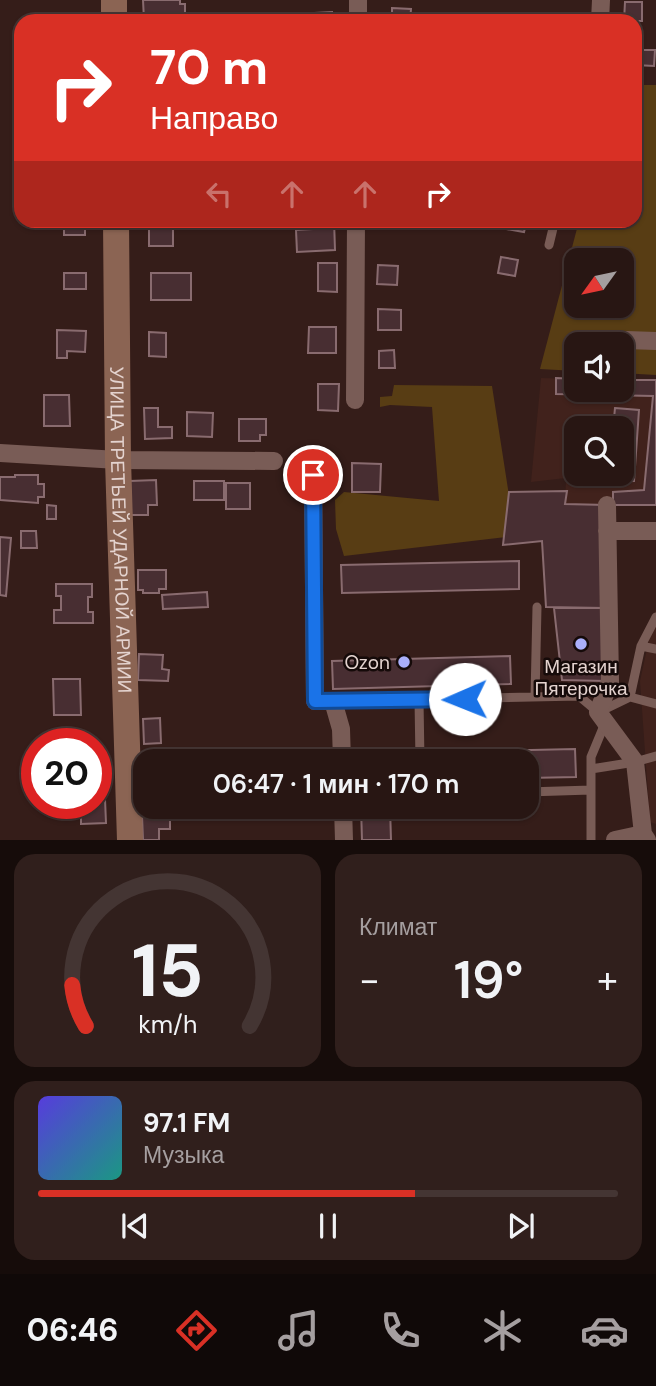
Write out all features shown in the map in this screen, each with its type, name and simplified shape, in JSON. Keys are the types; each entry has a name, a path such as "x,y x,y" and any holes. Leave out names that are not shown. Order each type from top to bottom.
{"main road":[{"name":"УЛИЦА ТРЕТЬЕЙ УДАРНОЙ АРМИИ","path":"116,228 118,460 130,840"}],"street":[{"path":"355,400 356,228"},
{"path":"634,341 656,341"},
{"path":"0,453 118,460 274,461"},
{"path":"313,475 315,701 333,701 341,729 342,749"},
{"path":"607,505 610,681 598,712 635,762 649,836 615,840"},
{"path":"607,531 656,531"},
{"path":"343,819 344,840"}],"lane":[{"path":"549,245 553,228"},
{"path":"535,697 537,607"},
{"path":"630,697 641,646 656,617"},
{"path":"641,646 656,649"},
{"path":"333,701 579,696 598,712 603,728 591,757 591,840"},
{"path":"598,712 630,697 656,704"},
{"path":"419,700 420,749"},
{"path":"591,768 656,756"},
{"path":"539,792 591,790"}],"shaded area":[{"path":"642,85 656,85 656,375 634,374 634,332 564,332 564,370 540,369 564,278 564,318 634,318 634,248 572,248 577,228 642,228"},
{"path":"541,378 564,379 564,402 634,402 634,380 656,380 656,505 565,504 566,486 634,486 634,416 564,416 564,478 531,482"},
{"path":"394,385 492,386 510,502 506,537 344,556 336,529 335,500 344,492 439,501 432,407 380,407 380,397 392,396"},
{"path":"656,608 656,824 650,822 640,681"}],"building":[{"path":"143,0 180,0 180,4 185,4 185,14 144,14"},
{"path":"625,2 642,2 642,14 624,14"},
{"path":"392,8 411,9 411,14 392,14"},
{"path":"642,50 655,50 654,66 642,65"},
{"path":"64,228 85,228 85,235 64,235"},
{"path":"149,228 173,228 173,246 149,246"},
{"path":"334,228 335,250 297,252 296,230"},
{"path":"506,228 525,228 524,232"},
{"path":"501,257 518,260 515,276 498,273"},
{"path":"318,263 337,263 337,292 318,291"},
{"path":"378,265 398,266 397,285 377,284"},
{"path":"64,273 86,273 86,289 64,289"},
{"path":"151,273 191,273 191,300 151,300"},
{"path":"378,309 401,310 401,330 378,330"},
{"path":"309,327 336,327 336,353 308,353"},
{"path":"57,330 86,331 85,352 67,351 67,358 57,358"},
{"path":"149,332 166,333 166,357 149,356"},
{"path":"394,350 395,368 379,368 379,351"},
{"path":"556,378 564,378 564,394 556,394"},
{"path":"634,380 656,380 656,505 613,505 613,492 644,490 653,396 634,396"},
{"path":"318,384 339,384 338,411 318,410"},
{"path":"44,395 69,395 70,426 44,426"},
{"path":"144,408 158,408 158,427 172,427 172,438 145,439"},
{"path":"615,408 639,410 634,481 634,416 614,416"},
{"path":"187,412 213,413 212,437 187,436"},
{"path":"239,419 266,419 266,435 260,435 260,441 239,441"},
{"path":"352,463 381,464 380,492 352,492"},
{"path":"38,475 38,484 44,484 44,497 38,497 38,503 0,500 0,477"},
{"path":"156,480 157,505 148,505 148,515 131,515 130,481"},
{"path":"194,481 224,481 224,500 194,500"},
{"path":"226,483 250,483 250,509 226,509"},
{"path":"567,491 565,504 607,505 604,608 546,607 542,541 503,545 509,492"},
{"path":"47,505 56,506 56,519 47,519"},
{"path":"21,531 36,531 37,548 21,548"},
{"path":"0,537 11,538 6,596 0,595"},
{"path":"519,561 519,589 342,593 341,565"},
{"path":"138,570 166,570 166,589 159,589 159,593 143,593 143,590 138,590"},
{"path":"56,584 92,584 92,597 88,597 88,612 93,612 93,623 54,623 54,610 61,610 61,596 56,596"},
{"path":"207,592 208,607 163,609 162,595"},
{"name":"Магазин Пятерочка","path":"554,608 604,608 605,681 562,680"},
{"path":"139,654 163,655 162,669 169,670 168,681 138,680"},
{"path":"510,656 511,684 333,689 332,661"},
{"path":"53,679 80,679 81,715 54,715"},
{"path":"160,718 161,743 144,744 143,719"},
{"path":"575,749 576,777 539,778 539,750"},
{"path":"81,819 106,819 106,823 81,824"},
{"path":"142,819 170,819 170,829 159,829 159,840 143,840"},
{"path":"361,819 390,819 391,840 362,840"}],"place":[{"name":"Магазин Пятерочка","path":"581,644"},
{"name":"Ozon","path":"404,662"}],"route":[{"path":"313,475 315,701 465,699"}]}
